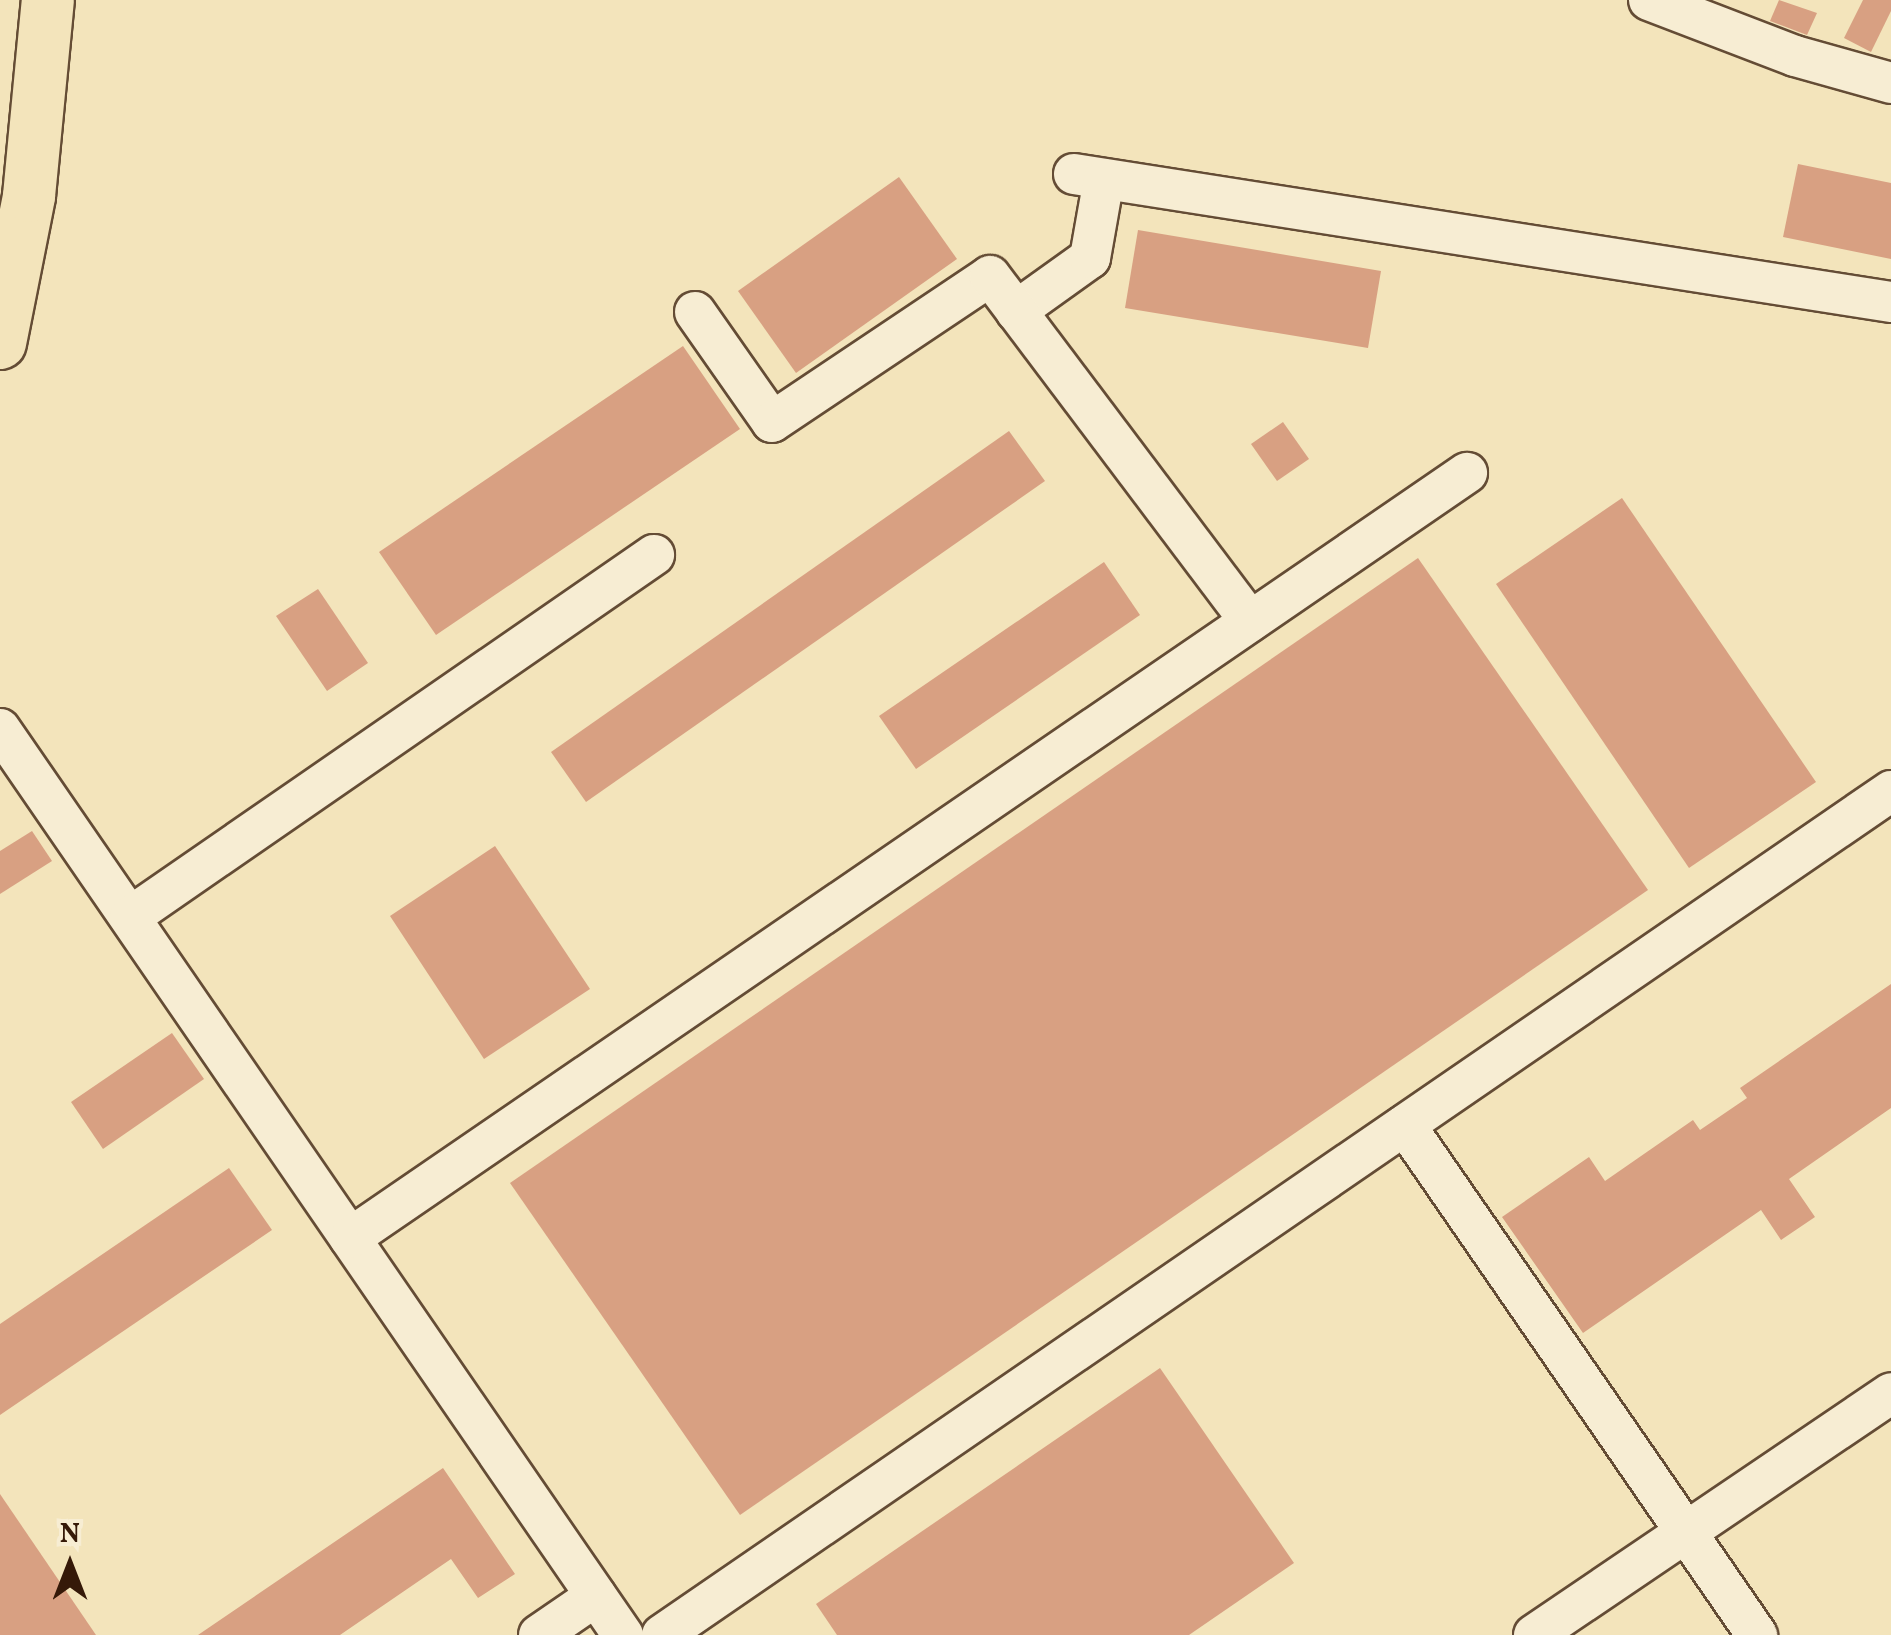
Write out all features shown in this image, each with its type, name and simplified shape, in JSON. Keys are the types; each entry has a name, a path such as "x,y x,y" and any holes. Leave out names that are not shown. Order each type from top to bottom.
{"main road":[{"path":"0,343 29,196 48,0"}],"street":[{"path":"1648,0 1795,56 1891,83"},
{"path":"1016,310 1090,258 1089,176 1891,302"},
{"path":"695,312 772,422 990,276 1250,622"},
{"path":"350,1238 1468,473"},
{"path":"130,917 654,555"},
{"path":"0,728 623,1635"},
{"path":"662,1635 1891,791"},
{"path":"1404,1125 1757,1635"},
{"path":"1534,1635 1891,1393"},
{"path":"539,1635 596,1596"}],"building":[{"path":"1779,0 1817,13 1807,35 1770,21"},
{"path":"1863,0 1891,0 1891,11 1871,52 1844,38"},
{"path":"1798,164 1891,183 1891,259 1783,237"},
{"path":"899,177 957,259 796,373 738,291"},
{"path":"1138,230 1381,271 1368,348 1125,308"},
{"path":"683,346 740,429 436,635 379,552"},
{"path":"1283,422 1309,459 1277,481 1251,444"},
{"path":"1009,431 1045,481 586,802 551,752"},
{"path":"1622,498 1816,782 1689,868 1496,584"},
{"path":"1418,558 1648,890 740,1515 510,1183"},
{"path":"1104,562 1140,615 916,769 879,716"},
{"path":"318,589 368,663 327,691 276,616"},
{"path":"32,831 52,861 0,894 0,851"},
{"path":"495,846 590,989 484,1059 390,916"},
{"path":"1891,984 1891,1108 1789,1179 1815,1217 1781,1240 1761,1210 1583,1333 1502,1217 1589,1157 1605,1181 1693,1120 1700,1130 1747,1098 1740,1088"},
{"path":"172,1033 204,1079 103,1149 71,1102"},
{"path":"229,1168 272,1230 0,1415 0,1324"},
{"path":"1160,1368 1294,1563 1189,1635 837,1635 816,1604"},
{"path":"443,1468 515,1574 478,1598 451,1559 340,1635 198,1635"},
{"path":"0,1494 96,1635 0,1635"}]}
